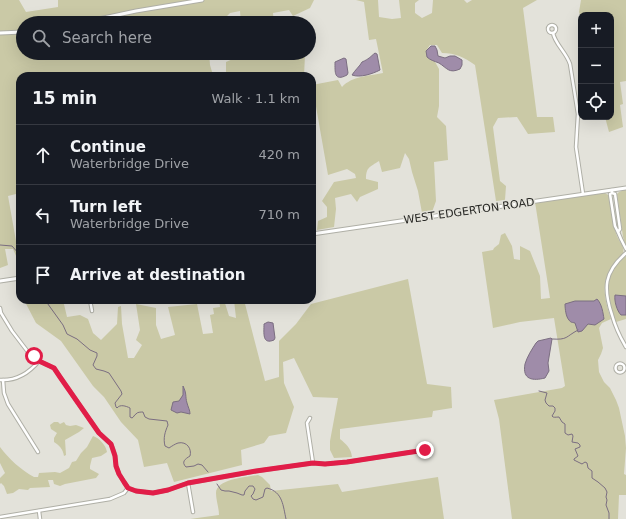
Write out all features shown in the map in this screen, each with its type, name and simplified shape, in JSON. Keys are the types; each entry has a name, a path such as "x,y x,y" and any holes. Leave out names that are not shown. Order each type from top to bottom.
{"street":[{"path":"113,16 202,0"},
{"path":"0,34 16,33"},
{"path":"553,33 570,64 578,114 576,147 583,194"},
{"name":"WEST EDGERTON ROAD","path":"316,233 626,188"},
{"path":"612,191 610,194 615,228 626,249"},
{"path":"626,253 612,269 606,290 614,321 620,337 626,347"},
{"path":"0,281 16,279"},
{"path":"91,304 92,311"},
{"path":"0,308 0,313 28,352 39,361 54,368 99,433 111,444 119,474 128,488 136,491 153,493 168,490 188,483 226,476 313,463 325,464 347,462 425,450"},
{"path":"38,452 8,404 4,393 2,380 13,379 20,376 35,366 39,361"},
{"path":"310,418 307,423 313,463"},
{"path":"188,483 193,512"},
{"path":"0,517 110,500 124,493 128,488"},
{"path":"39,511 40,519"}],"green space":[{"path":"0,0 19,0 26,12 58,7 58,0 314,0 310,8 293,16 289,10 273,13 273,16 240,16 240,11 230,13 227,16 16,16 16,60 210,60 212,72 16,72 16,194 8,196 16,241 16,256 13,249 5,249 8,265 0,268"},
{"path":"356,0 378,0 379,17 392,19 401,18 399,0 419,0 415,3 415,13 422,18 432,13 433,0 464,0 467,3 472,0 537,0 523,8 537,117 553,117 555,132 528,134 517,117 498,118 493,127 500,181 506,186 505,200 496,201 475,65 459,56 442,53 437,45 430,45 426,51 434,60 439,69 439,106 437,117 446,126 448,160 434,162 436,201 432,212 422,213 418,191 409,159 405,153 400,168 382,172 379,161 371,166 367,172 366,179 378,182 378,189 360,197 357,202 351,194 335,198 336,209 334,227 317,230 318,221 327,217 327,207 322,201 334,182 356,178 355,174 347,169 328,175 316,106 316,84 338,80 342,87 346,83 356,79 383,73 376,39 369,40 364,2"},
{"path":"581,0 626,0 626,81 620,82 623,104 620,105 623,127 609,132 606,120 614,120 614,12 579,12"},
{"path":"230,60 305,60 304,72 226,72 226,62"},
{"path":"626,189 626,246 623,237 617,194"},
{"path":"605,193 609,196 614,226 618,238 623,246 623,254 610,270 605,284 606,300 611,319 602,323 599,328 603,348 598,360 599,372 604,382 610,388 619,408 625,436 626,448 624,474 626,475 626,495 619,495 618,519 512,519 499,419 494,400 562,388 565,386 554,318 520,322 493,328 482,252 493,250 499,244 501,235 505,233 512,246 514,259 520,260 520,246 530,251 540,276 541,299 550,298 535,202"},
{"path":"626,256 626,319 616,322 610,305 608,284 614,267"},
{"path":"408,279 427,384 451,387 452,408 433,411 432,417 340,429 340,439 349,449 352,457 334,458 330,450 330,441 338,398 313,397 294,358 283,362 284,383 294,407 286,433 269,436 264,443 241,450 242,465 174,482 167,463 144,467 138,440 121,422 104,397 93,386 61,341 36,323 26,304 64,304 67,317 80,315 88,319 93,333 101,340 117,324 118,307 121,306 122,324 128,358 134,358 142,345 136,340 140,330 136,304 156,308 156,325 161,339 175,335 168,307 197,304 203,334 213,333 210,315 214,314 213,308 220,307 220,304 225,304 229,316 236,318 234,304 245,304 265,381 279,377 279,341 296,324 311,304 316,304 316,303"},
{"path":"54,422 58,422 60,424 64,422 66,425 76,425 84,428 65,440 66,455 64,456 63,451 58,444 54,442 54,438 57,433 51,429 50,425"},
{"path":"93,436 102,442 107,452 101,456 92,458 90,469 99,474 96,478 60,486 54,484 53,480 48,480 50,487 30,488 28,490 19,489 13,493 7,494 4,486 1,483 0,484 0,478 5,473 0,463 0,447 20,468 34,477 38,477 39,473 60,473 69,468 72,462 76,461 87,447"},
{"path":"258,475 270,485 271,491 338,484 342,492 438,477 444,519 190,519 219,515 216,496 217,488 233,480"}],"shaded area":[{"path":"431,46 435,46 438,56 445,58 455,56 462,60 460,69 451,71 428,58 426,51"},
{"path":"375,53 377,54 380,70 366,75 352,75 362,62"},
{"path":"344,58 346,59 348,73 343,77 337,77 335,62"},
{"path":"615,295 626,296 626,315 621,315 618,311 615,303"},
{"path":"597,299 603,311 604,319 595,325 588,324 582,331 578,332 575,323 570,322 567,317 565,304 575,301 594,301"},
{"path":"268,322 273,323 275,338 274,340 270,341 267,341 264,337 264,324"},
{"path":"551,338 548,363 549,371 545,378 529,378 525,373 525,364 530,353 538,341"},
{"path":"183,386 190,414 181,412 177,413 171,410 173,402 179,401 183,395"}],"waterway":[{"path":"0,245 12,246 16,250"},
{"path":"48,304 63,325 67,334 77,339 90,350 97,353 93,365 96,369 109,373 121,391 122,394 115,403 116,407 123,406 130,408 130,417 132,418 137,413 143,412 145,417 149,419 167,421 168,425 164,438 165,446 169,448 178,443 186,444 190,451 190,456 184,461 186,467 198,464 202,465 208,472"},
{"path":"552,339 566,338 578,330"},
{"path":"539,391 547,393 545,400 546,403 555,408 552,416 559,417 565,424 565,433 568,435 572,434 572,442 580,445 580,447 575,449 578,456 574,460 582,464 585,462 587,463 588,468 592,471 592,478 605,488 607,492 606,505 609,513 609,519"},
{"path":"217,484 221,490 242,495 244,495 249,486 253,486 255,489 251,496 256,500 263,497 265,489 267,488 272,490 281,500 286,519"}],"route":[{"path":"34,356 39,361 54,368 99,433 111,444 119,474 128,488 144,493 153,493 168,490 188,483 256,471 313,463 325,464 347,462 425,450"}]}
